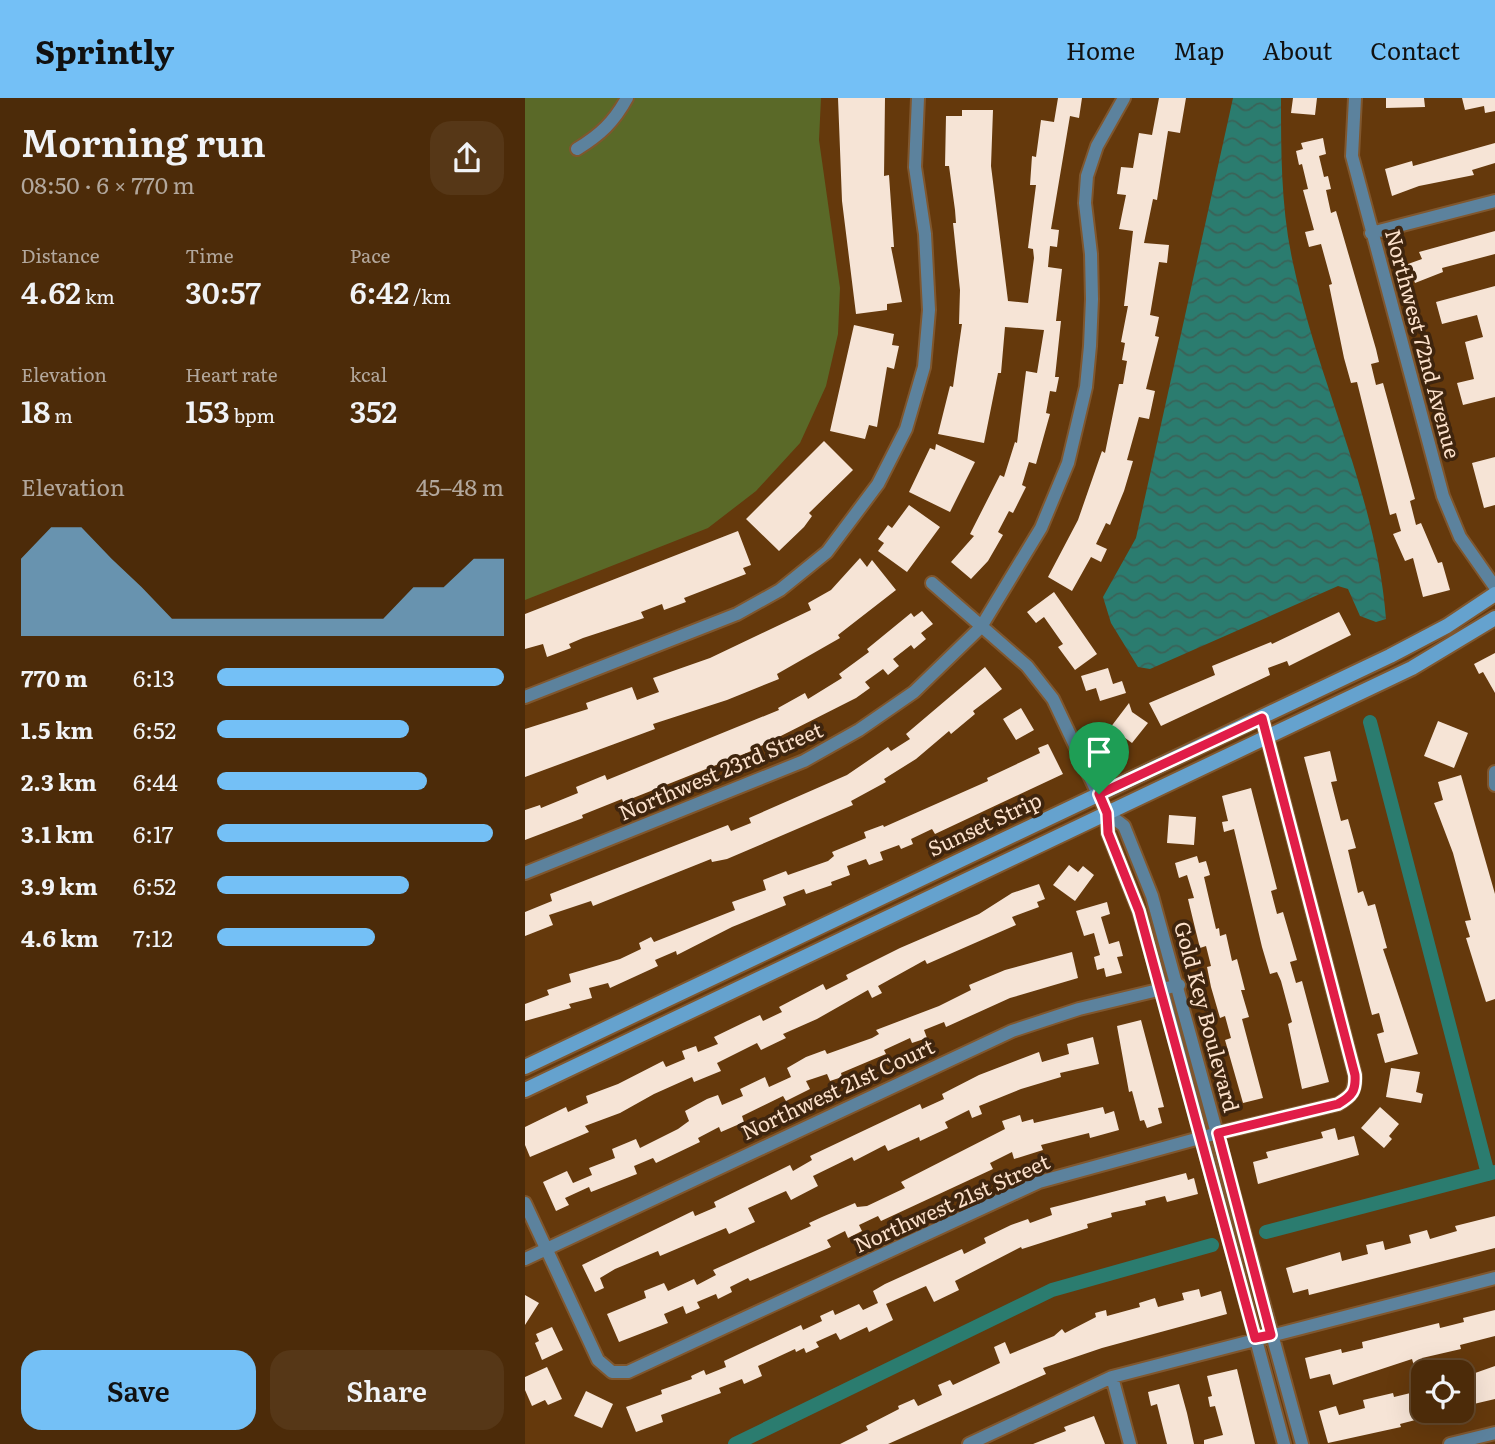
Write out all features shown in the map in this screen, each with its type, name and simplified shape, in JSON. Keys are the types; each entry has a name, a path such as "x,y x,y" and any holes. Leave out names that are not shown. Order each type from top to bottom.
{"street":[{"path":"577,149 599,135 618,116 627,98"},
{"path":"525,698 737,614 780,590 827,552 878,484 906,429 924,367 929,310 925,234 915,167 918,98"},
{"name":"Northwest 23rd Street","path":"525,873 804,761 859,730 914,692 981,627 1041,528 1068,463 1086,387 1090,346 1092,288 1085,203 1087,176 1097,146 1124,98"},
{"name":"Northwest 72nd Avenue","path":"1355,98 1352,156 1450,518 1495,587"},
{"path":"1371,233 1495,201"},
{"name":"Gold Key Boulevard","path":"932,583 1027,667 1053,699 1107,813 1108,833 1136,900 1162,989 1284,1444"},
{"name":"Sunset Strip","path":"525,1067 1262,718 1431,635 1495,594"},
{"name":"Sunset Strip","path":"525,1090 1430,659 1495,618"},
{"path":"1262,718 1266,737"},
{"name":"Northwest 21st Street","path":"545,1248 598,1360 613,1372 643,1368 1039,1182 1202,1137 1338,1104 1351,1097 1355,1087 1355,1075 1266,737"},
{"path":"1495,772 1495,785"},
{"name":"Gold Key Boulevard","path":"1107,813 1123,826 1152,896 1179,985 1302,1444"},
{"name":"Northwest 21st Court","path":"525,1259 1013,1031 1079,1009 1179,985"},
{"path":"525,1203 545,1248"},
{"path":"969,1444 1112,1377 1495,1278"},
{"path":"1112,1377 1130,1444"},
{"path":"1450,1444 1495,1433"}],"green space":[{"path":"525,98 821,98 819,140 840,288 838,334 826,386 800,443 756,491 708,528 525,600"}],"water":[{"path":"1233,98 1281,98 1284,202 1293,263 1371,529 1386,619 1376,622 1360,616 1348,589 1338,586 1150,669 1138,667 1111,623 1103,597 1136,538"}],"building":[{"path":"838,98 885,98 884,176 889,175 894,247 891,247 902,302 887,304 887,310 856,314 842,201"},
{"path":"1058,98 1082,98 1079,118 1070,116 1051,229 1059,230 1057,247 1050,246 1048,267 1062,269 1056,321 1061,321 1055,377 1059,377 1056,392 1050,391 1046,413 1050,414 1036,464 1029,462 1022,485 1026,487 1013,513 1009,511 998,532 1003,535 988,561 971,579 951,562 974,536 970,534 1000,475 1004,477 1015,442 1017,443 1026,371 1037,373 1044,330 1005,327 1001,373 998,373 984,443 938,434 950,386 953,387 962,324 959,324 960,290 953,223 956,223 955,210 949,166 945,166 946,116 962,116 962,110 993,110 991,166 1008,301 1028,303 1034,258 1033,249 1028,248 1036,185 1030,185 1032,156 1036,157 1041,120 1054,122"},
{"path":"1159,98 1186,98 1180,133 1168,131 1157,200 1153,199 1144,243 1169,245 1167,263 1159,262 1150,315 1159,317 1155,336 1159,337 1146,389 1155,391 1149,419 1139,417 1127,460 1133,461 1124,491 1110,525 1106,523 1096,544 1107,549 1101,562 1091,557 1072,591 1048,577 1078,520 1102,451 1105,453 1119,384 1123,384 1127,361 1122,360 1125,343 1121,342 1128,306 1124,306 1133,231 1119,229 1126,195 1117,194 1121,167 1133,168 1139,133 1152,135"},
{"path":"1293,98 1317,98 1315,115 1291,113"},
{"path":"1386,98 1424,98 1425,107 1386,108"},
{"path":"1462,98 1495,98 1495,111 1485,113 1484,106 1465,110"},
{"path":"1323,138 1326,154 1319,156 1324,177 1328,176 1331,189 1326,190 1331,213 1336,211 1376,349 1379,362 1371,364 1376,385 1383,383 1415,499 1410,501 1416,525 1421,523 1438,563 1442,562 1450,590 1423,597 1413,558 1405,561 1393,534 1401,531 1396,513 1390,515 1357,382 1351,383 1344,358 1329,285 1332,284 1321,244 1309,247 1305,232 1314,230 1303,190 1308,189 1296,151 1303,149 1301,143"},
{"path":"1495,143 1495,163 1472,170 1474,175 1419,186 1392,196 1385,169 1412,161 1413,166"},
{"path":"1495,231 1495,254 1442,268 1443,272 1415,283 1408,264 1422,259 1419,252"},
{"path":"1495,286 1495,397 1463,405 1457,383 1474,379 1465,342 1483,337 1477,315 1442,324 1436,302"},
{"path":"854,325 894,334 892,345 899,346 894,369 887,367 877,427 869,425 865,439 830,431"},
{"path":"824,441 853,470 809,513 812,516 804,527 779,551 746,519"},
{"path":"936,444 975,462 950,512 909,492 930,448 935,450"},
{"path":"1495,457 1495,505 1484,508 1472,463"},
{"path":"909,505 940,527 907,572 878,551 884,543 878,539 888,525 892,528"},
{"path":"738,531 751,565 743,568 746,574 684,598 686,602 664,610 662,604 641,612 644,618 583,638 569,644 571,648 547,657 543,644 525,649 525,614"},
{"path":"860,558 867,567 872,560 896,590 838,635 840,638 777,674 779,679 727,700 653,724 655,729 525,777 525,729 588,709 586,703 632,687 637,700 659,692 653,678 710,658 811,610 808,603 831,590"},
{"path":"1054,592 1097,654 1075,670 1058,647 1063,644 1044,617 1036,623 1027,612"},
{"path":"922,611 933,624 921,633 926,639 914,649 911,645 893,659 899,666 888,675 883,669 865,682 870,688 856,698 749,752 623,802 622,799 582,815 583,818 525,840 525,810 540,805 541,808 578,793 576,787 605,775 607,780 779,710 778,708 805,693 808,699 842,678 839,674 869,652 867,649 911,613 914,617"},
{"path":"1339,612 1351,635 1289,666 1287,661 1268,668 1270,675 1161,726 1149,703 1215,675 1212,666 1271,642 1272,644"},
{"path":"1495,653 1495,693 1483,672 1479,674 1474,664"},
{"path":"985,667 1002,689 973,711 975,714 951,734 949,731 916,759 884,779 886,782 851,801 853,805 727,859 712,862 711,859 593,906 591,901 549,915 553,925 525,936 525,912 552,901 550,894 728,825 731,831 751,823 749,818 847,775 888,747 891,751 910,739 906,734"},
{"path":"1108,668 1113,684 1122,681 1126,693 1100,701 1096,688 1086,691 1081,676"},
{"path":"1129,703 1132,712 1148,723 1132,743 1121,735 1117,740 1107,732"},
{"path":"1021,708 1034,730 1016,740 1003,719"},
{"path":"1438,721 1468,733 1454,768 1424,756"},
{"path":"1048,744 1063,774 935,834 932,829 911,839 913,844 901,849 899,845 880,852 883,860 869,865 866,859 847,866 850,875 831,882 832,885 806,894 804,889 783,897 786,905 732,927 677,955 676,951 655,960 658,966 610,988 608,983 589,988 592,998 569,1004 571,1008 525,1021 525,1004 549,995 547,990 571,982 569,974 620,959 641,949 639,943 651,937 654,942 735,910 732,902 766,890 763,880 786,871 788,875 828,861 834,856 832,852 866,838 864,832 883,825 884,827 988,781 987,778 1040,753 1038,748"},
{"path":"1330,751 1337,781 1331,782 1341,821 1348,819 1356,848 1348,850 1358,893 1363,891 1368,906 1375,904 1387,948 1383,949 1418,1054 1385,1063 1377,1034 1384,1032 1379,1013 1372,1015 1304,757"},
{"path":"1461,775 1495,894 1495,999 1486,1002 1466,938 1470,937 1465,921 1471,920 1453,853 1434,803 1443,800 1438,782"},
{"path":"1251,788 1277,889 1271,891 1277,914 1283,912 1297,960 1290,962 1296,983 1302,981 1329,1082 1302,1089 1288,1024 1292,1022 1281,981 1277,972 1270,974 1234,829 1224,832 1222,822 1228,821 1222,796"},
{"path":"1169,815 1196,817 1194,845 1167,843"},
{"path":"1197,856 1199,863 1206,861 1210,875 1204,877 1216,929 1219,928 1220,936 1226,934 1232,961 1237,959 1245,990 1241,990 1249,1017 1242,1019 1263,1098 1243,1103 1225,1040 1231,1038 1225,1016 1220,1018 1207,967 1211,966 1206,946 1200,948 1188,899 1194,898 1187,875 1179,878 1175,863"},
{"path":"1069,865 1078,872 1083,866 1094,875 1075,901 1053,885"},
{"path":"1039,884 1045,899 1037,902 1039,907 1012,917 1016,925 927,964 925,960 878,986 882,993 872,998 868,990 817,1019 783,1034 786,1038 761,1050 757,1043 717,1063 721,1071 694,1082 692,1077 654,1094 620,1113 585,1126 589,1132 530,1157 525,1145 525,1127 566,1107 568,1112 588,1103 586,1096 618,1084 663,1061 666,1067 685,1059 682,1051 696,1046 698,1052 718,1044 714,1037 760,1015 763,1021 782,1012 779,1007 823,984 826,990 848,979 846,975 900,948 979,914 1012,893"},
{"path":"1107,902 1110,914 1101,917 1109,944 1119,941 1123,956 1117,957 1122,973 1106,977 1104,968 1097,970 1094,957 1100,955 1094,933 1084,936 1076,911"},
{"path":"1072,952 1078,978 1010,998 946,1027 944,1022 924,1030 927,1038 912,1043 910,1038 884,1050 886,1054 841,1073 842,1077 830,1081 827,1074 806,1081 810,1089 786,1101 783,1096 742,1116 744,1122 721,1132 719,1127 698,1138 700,1142 656,1163 653,1158 634,1166 637,1174 591,1192 589,1187 565,1198 569,1205 556,1211 543,1182 567,1171 573,1183 592,1175 589,1168 615,1158 612,1149 636,1139 640,1148 678,1129 689,1121 685,1111 707,1099 718,1095 722,1105 743,1096 740,1089 765,1077 769,1087 791,1077 787,1068 806,1057 825,1050 827,1054 872,1038 879,1034 876,1030 939,1006 971,990 969,985 1005,970"},
{"path":"1141,1020 1164,1107 1158,1108 1162,1123 1147,1128 1144,1120 1140,1121 1132,1091 1129,1092 1117,1026"},
{"path":"1093,1037 1099,1064 1060,1073 1061,1077 979,1106 982,1114 972,1118 969,1110 945,1122 948,1128 920,1141 919,1137 888,1151 885,1145 854,1161 852,1157 813,1176 818,1186 791,1200 786,1191 748,1208 755,1222 729,1234 726,1228 660,1256 658,1251 615,1269 600,1278 604,1288 595,1292 582,1265 693,1211 695,1216 716,1207 714,1202 790,1165 793,1171 812,1160 810,1156 920,1104 922,1109 944,1099 942,1094 979,1075 1039,1052 1042,1062 1069,1054 1067,1044"},
{"path":"1391,1068 1420,1072 1416,1092 1423,1094 1421,1103 1386,1097"},
{"path":"1103,1107 1105,1114 1114,1111 1119,1130 1090,1138 1089,1133 1041,1145 1043,1150 1014,1159 1012,1152 990,1163 993,1169 881,1221 878,1216 859,1225 862,1231 848,1238 845,1231 827,1240 831,1247 750,1281 748,1278 730,1287 732,1292 718,1299 716,1294 697,1302 700,1308 686,1314 683,1306 664,1314 668,1323 619,1342 607,1314 646,1298 644,1291 664,1283 668,1291 694,1279 697,1285 716,1275 713,1270 811,1226 809,1223 855,1203 857,1207 867,1206 905,1188 901,1182 1005,1129 1002,1121 1020,1115 1022,1122 1033,1119 1034,1123"},
{"path":"1380,1107 1399,1124 1389,1136 1392,1139 1384,1148 1361,1128"},
{"path":"1335,1128 1338,1140 1354,1136 1359,1155 1258,1184 1253,1162 1268,1158 1266,1152 1323,1138 1321,1132"},
{"path":"1186,1173 1188,1180 1194,1178 1198,1194 1167,1202 1165,1196 1145,1201 1146,1205 1111,1213 1112,1217 1087,1224 1088,1228 1022,1249 1021,1247 955,1281 959,1290 934,1302 926,1286 886,1304 893,1320 869,1332 867,1327 840,1340 836,1333 816,1342 819,1347 806,1353 804,1348 796,1352 795,1349 758,1366 762,1376 744,1384 742,1379 719,1388 721,1393 661,1415 663,1422 636,1432 626,1407 662,1394 661,1390 692,1379 691,1376 704,1370 706,1375 726,1367 724,1361 801,1325 803,1330 822,1321 820,1316 833,1310 835,1315 859,1304 863,1310 878,1303 873,1291 885,1284 962,1249 964,1254 986,1243 984,1238 1011,1225 1028,1219 1030,1223 1052,1215 1050,1208"},
{"path":"1495,1216 1495,1248 1309,1295 1308,1289 1293,1293 1286,1268 1340,1252 1342,1261 1368,1254 1366,1245 1383,1241 1385,1250 1411,1243 1409,1235 1427,1230 1430,1239 1457,1231 1455,1226"},
{"path":"1199,1289 1201,1297 1221,1291 1227,1314 1102,1348 1043,1368 1046,1374 888,1444 840,1444 868,1430 866,1426 899,1409 898,1406 914,1399 918,1406 942,1395 938,1385 950,1380 953,1385 1000,1363 994,1347 1005,1342 1010,1354 1054,1336 1062,1329 1065,1333 1096,1317 1095,1313 1106,1310 1107,1316 1140,1307 1139,1303 1155,1298 1158,1307 1184,1300 1182,1293"},
{"path":"525,1295 539,1303 525,1325"},
{"path":"1495,1310 1495,1336 1460,1345 1461,1349 1423,1360 1412,1359 1333,1385 1330,1374 1310,1379 1305,1358 1341,1349 1342,1353 1363,1348 1362,1342 1439,1323 1440,1328 1464,1322 1463,1318"},
{"path":"552,1327 563,1350 542,1360 535,1343 539,1341 536,1334"},
{"path":"1495,1366 1495,1399 1474,1404 1474,1373"},
{"path":"547,1367 562,1399 548,1405 545,1400 532,1406 525,1390 525,1377"},
{"path":"1237,1369 1255,1444 1204,1444 1204,1440 1223,1435 1215,1406 1210,1407 1208,1397 1212,1396 1207,1376"},
{"path":"1179,1384 1194,1444 1167,1444 1157,1404 1151,1406 1148,1392"},
{"path":"586,1391 613,1404 602,1428 574,1416"},
{"path":"1393,1393 1394,1397 1411,1393 1411,1421 1400,1424 1401,1427 1328,1443 1319,1411 1336,1406 1339,1415 1365,1408 1363,1400"},
{"path":"1094,1416 1105,1444 1033,1444 1066,1431 1064,1427"}],"waterway":[{"path":"1370,722 1488,1174"},
{"path":"1266,1232 1495,1172"},
{"path":"735,1444 1052,1290 1212,1245"}],"route":[{"path":"1262,718 1355,1075 1355,1087 1351,1097 1338,1104 1218,1133 1271,1335 1255,1338 1162,989 1125,869 1108,833 1107,813 1099,794 1262,718"}]}
